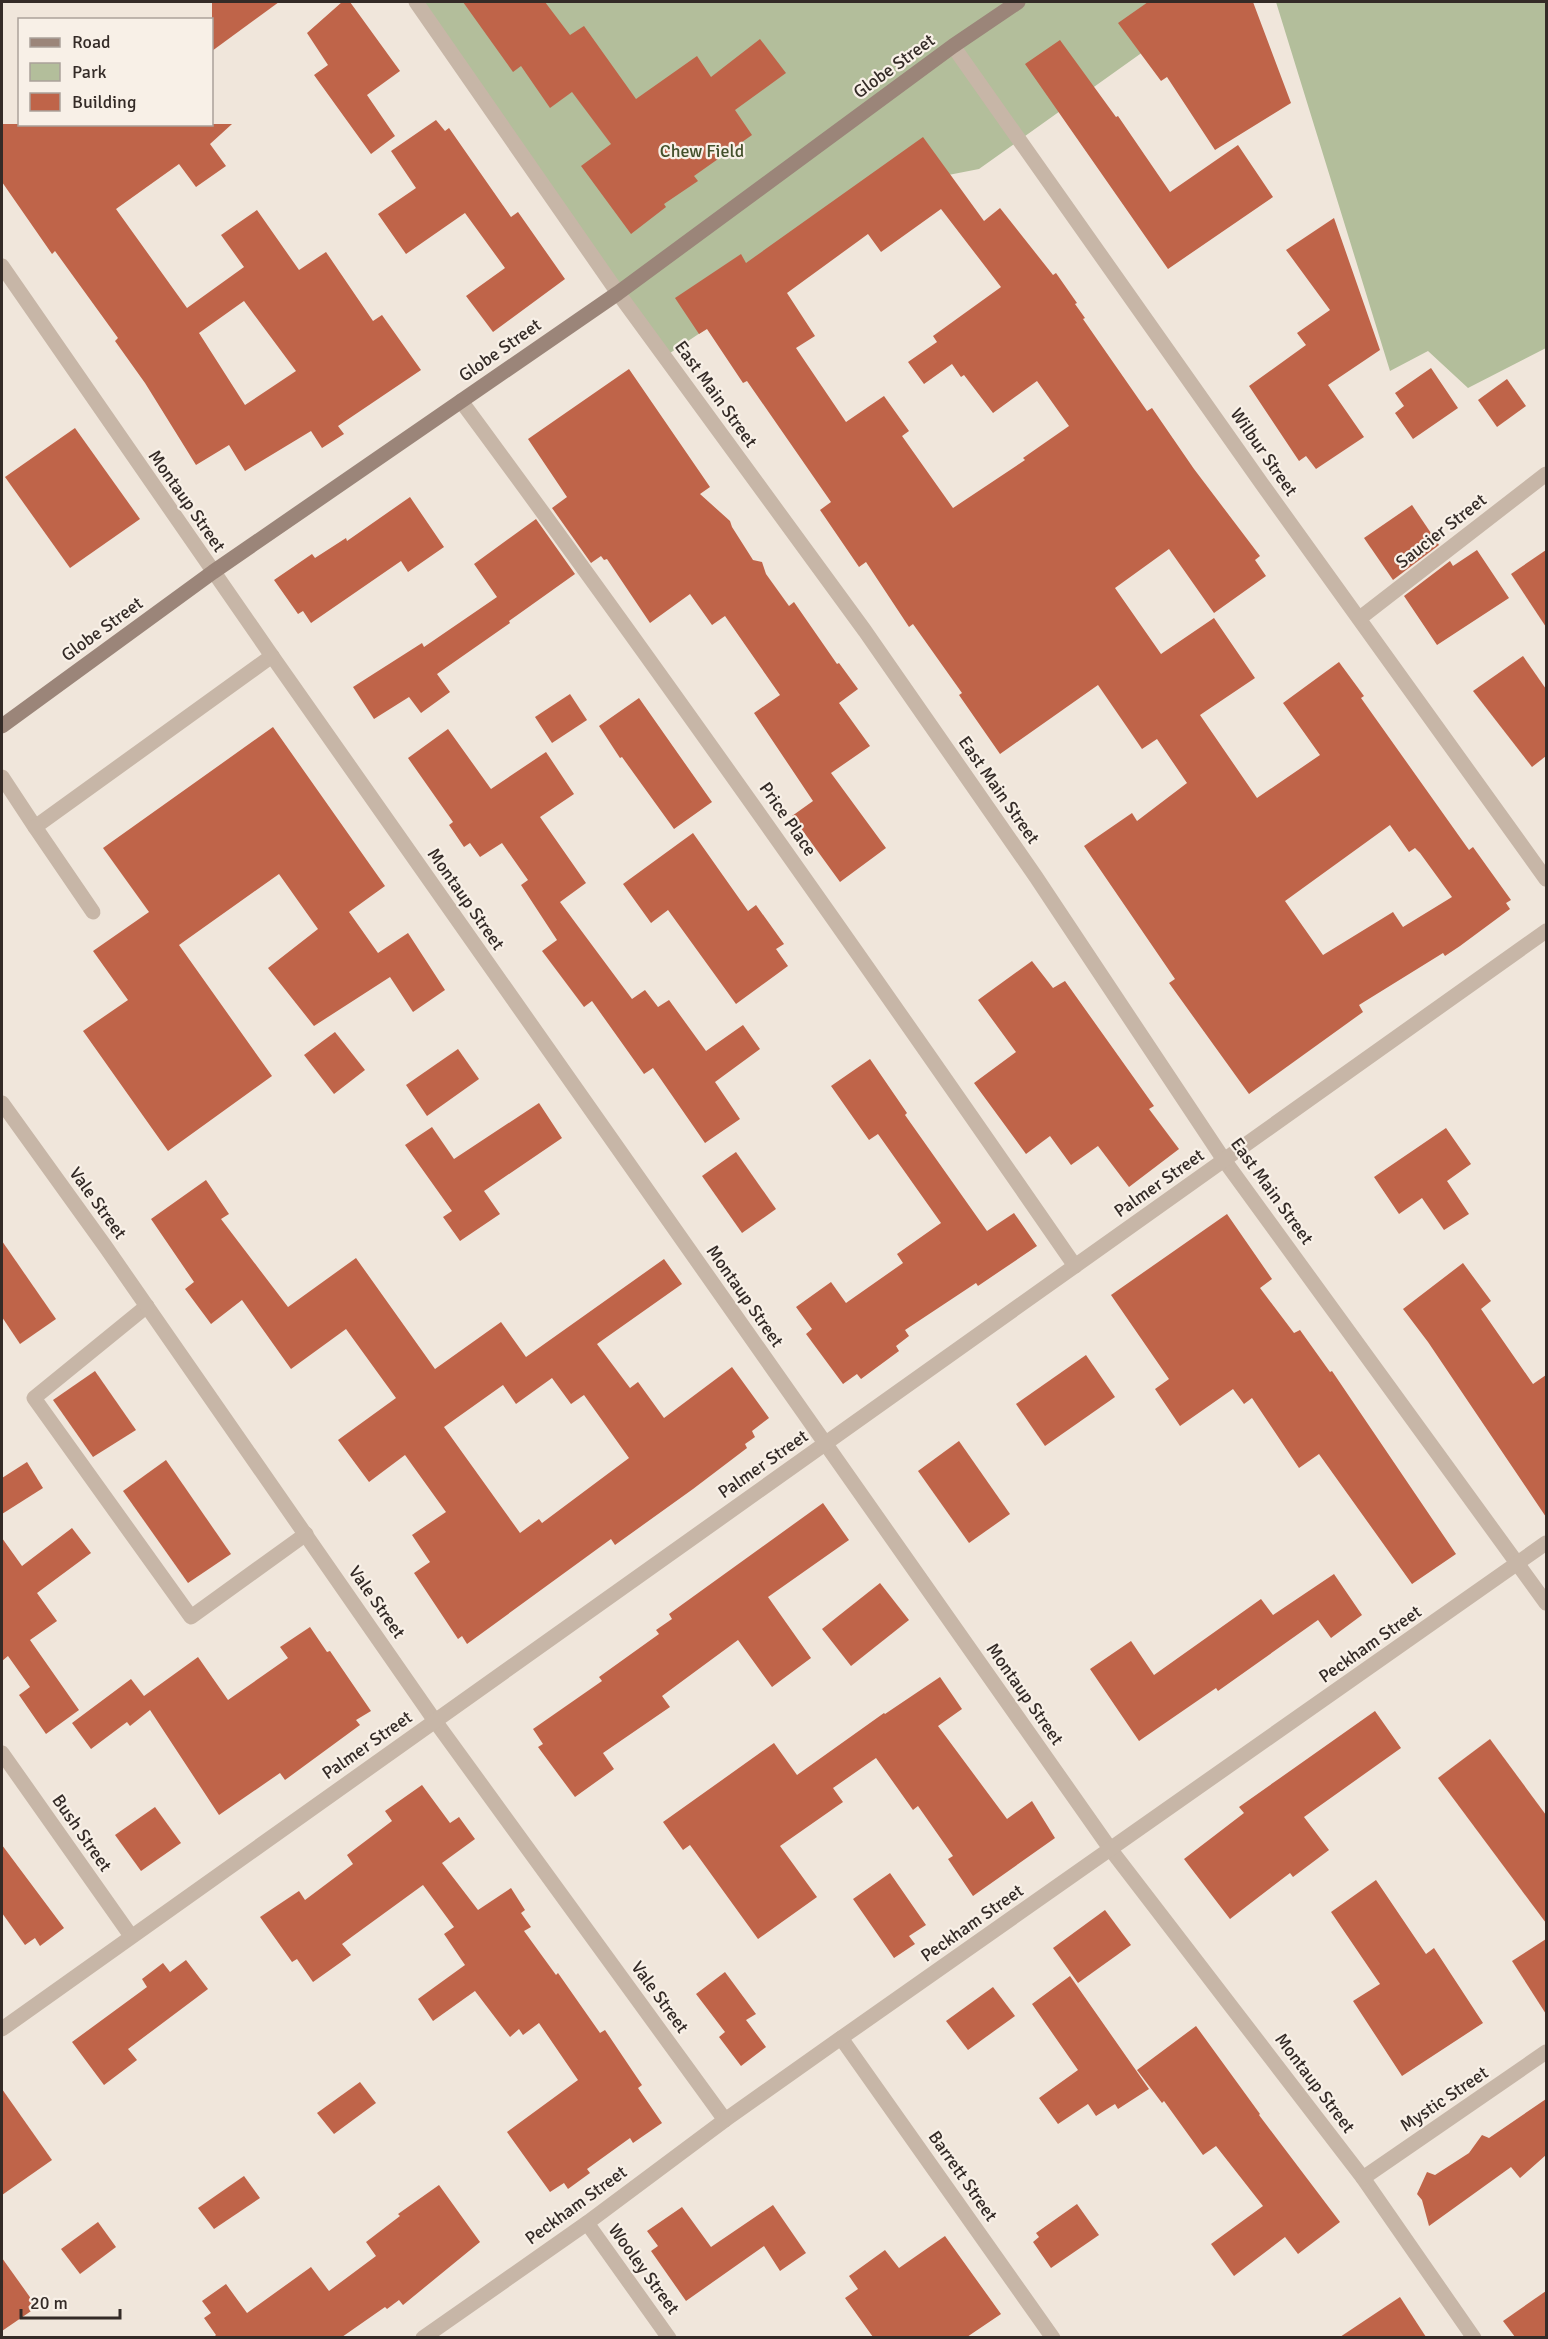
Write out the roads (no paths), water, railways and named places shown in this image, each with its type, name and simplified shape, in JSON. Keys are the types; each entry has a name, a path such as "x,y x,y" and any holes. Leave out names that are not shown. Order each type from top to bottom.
{"main road":[{"name":"Globe Street","path":"2,726 213,572 618,293 952,46 1018,2"}],"street":[{"name":"East Main Street","path":"416,2 618,293 865,631 1036,877 1224,1160 1546,1603"},
{"name":"Wilbur Street","path":"952,46 1262,484 1546,879"},
{"name":"Montaup Street","path":"2,266 213,572 1111,1850 1363,2178 1474,2337"},
{"name":"Price Place","path":"461,401 584,566 784,847 1075,1266"},
{"name":"Saucier Street","path":"1360,618 1546,474"},
{"path":"35,827 272,656"},
{"path":"2,777 93,912"},
{"name":"Palmer Street","path":"2,2029 1546,931"},
{"name":"Vale Street","path":"2,1103 147,1306 435,1720 725,2120"},
{"path":"147,1306 34,1398 191,1617 306,1534"},
{"name":"Peckham Street","path":"423,2337 587,2223 725,2120 1546,1543"},
{"name":"Bush Street","path":"2,1753 131,1936"},
{"name":"Barrett Street","path":"841,2038 1053,2337"},
{"name":"Mystic Street","path":"1363,2178 1546,2052"},
{"name":"Wooley Street","path":"587,2223 669,2337"}],"park label":[{"name":"Chew Field","path":"702,151"}]}
